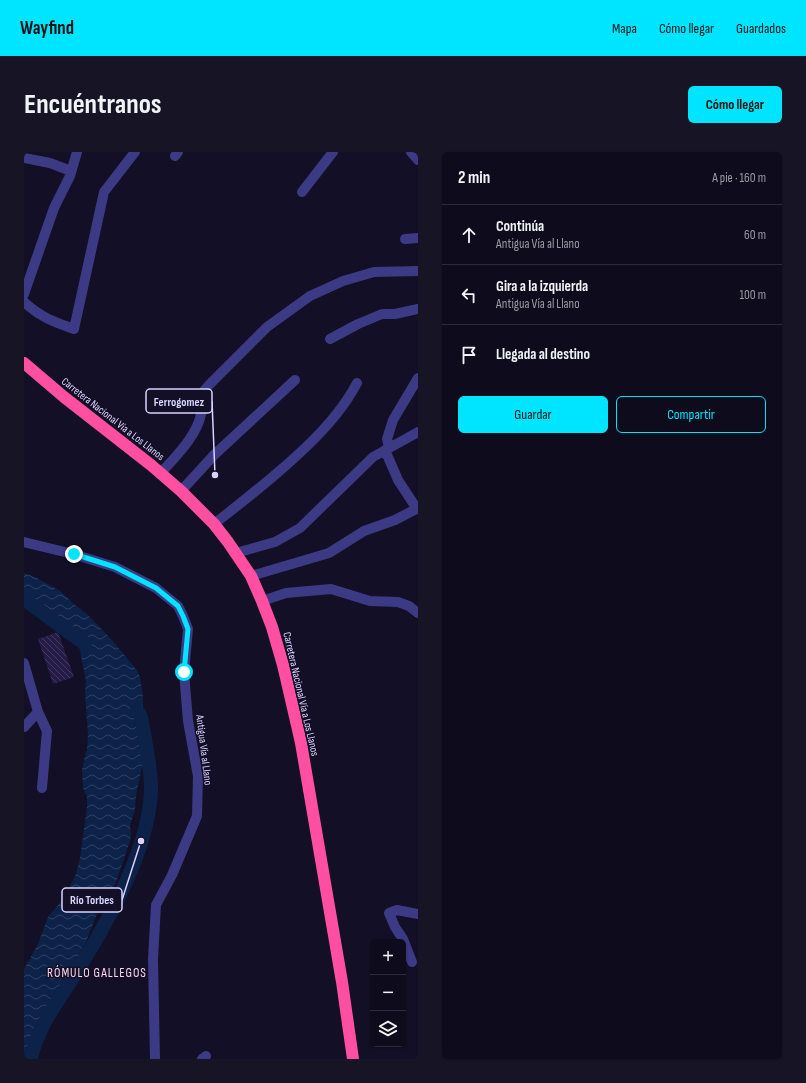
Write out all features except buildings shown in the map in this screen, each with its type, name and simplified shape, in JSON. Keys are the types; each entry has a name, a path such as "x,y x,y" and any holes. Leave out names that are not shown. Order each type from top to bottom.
{"highway":[{"name":"Carretera Nacional Vía a Los Llanos","path":"24,363 64,397 161,473 181,491 214,524 251,576 262,600 283,664 301,743 341,974 353,1059"}],"street":[{"path":"24,294 54,208 71,171 77,152"},
{"path":"24,302 32,309 53,322 74,329 104,192 135,152"},
{"path":"302,192 333,152"},
{"path":"412,152 418,160"},
{"path":"24,158 50,163 71,171"},
{"path":"405,239 418,238"},
{"path":"161,473 185,445 197,424 201,412 198,398 208,385 267,327 310,296 343,281 374,272 418,271"},
{"path":"330,338 382,314 395,314 418,309"},
{"path":"251,576 329,553 364,531 395,520 418,508 398,480 387,449 387,439 394,420 418,378"},
{"path":"181,491 214,455 295,380"},
{"path":"214,524 280,472 321,433 342,408 357,383"},
{"path":"236,553 275,542 300,528 363,465 373,457 418,432"},
{"name":"Antigua Vía al Llano","path":"24,542 74,554 115,567 156,588 178,606 188,629 184,672 188,721 198,776 197,816 172,875 156,905 153,959 156,1059"},
{"path":"262,600 286,592 331,589 370,600 398,602 409,606 418,613"},
{"path":"24,665 38,712 47,731 42,788"},
{"path":"24,728 38,712"},
{"path":"412,962 403,939 395,927 389,913 397,910 418,914"}],"water":[{"path":"24,573 35,577 59,590 87,614 111,639 136,669 140,677 143,698 141,745 143,761 136,796 135,810 130,825 130,841 115,885 97,914 86,942 77,959 75,969 56,997 44,1020 34,1051 35,1059 24,1059 24,969 38,944 48,917 64,898 76,874 80,858 87,807 87,797 83,788 82,769 87,748 88,735 85,693 86,681 79,646 60,618 44,605 24,593"}],"waterway":[{"path":"24,599 85,644"},
{"path":"31,1059 38,1036 44,1024 102,930 126,882 144,832 149,808 151,785 141,717 137,710"}],"place":[{"name":"Ferrogomez","path":"215,475"},
{"name":"Río Torbes","path":"141,841"}],"district":[{"name":"RÓMULO GALLEGOS","path":"97,973"}],"route":[{"path":"74,554 115,567 156,588 178,606 188,629 184,672"}]}
